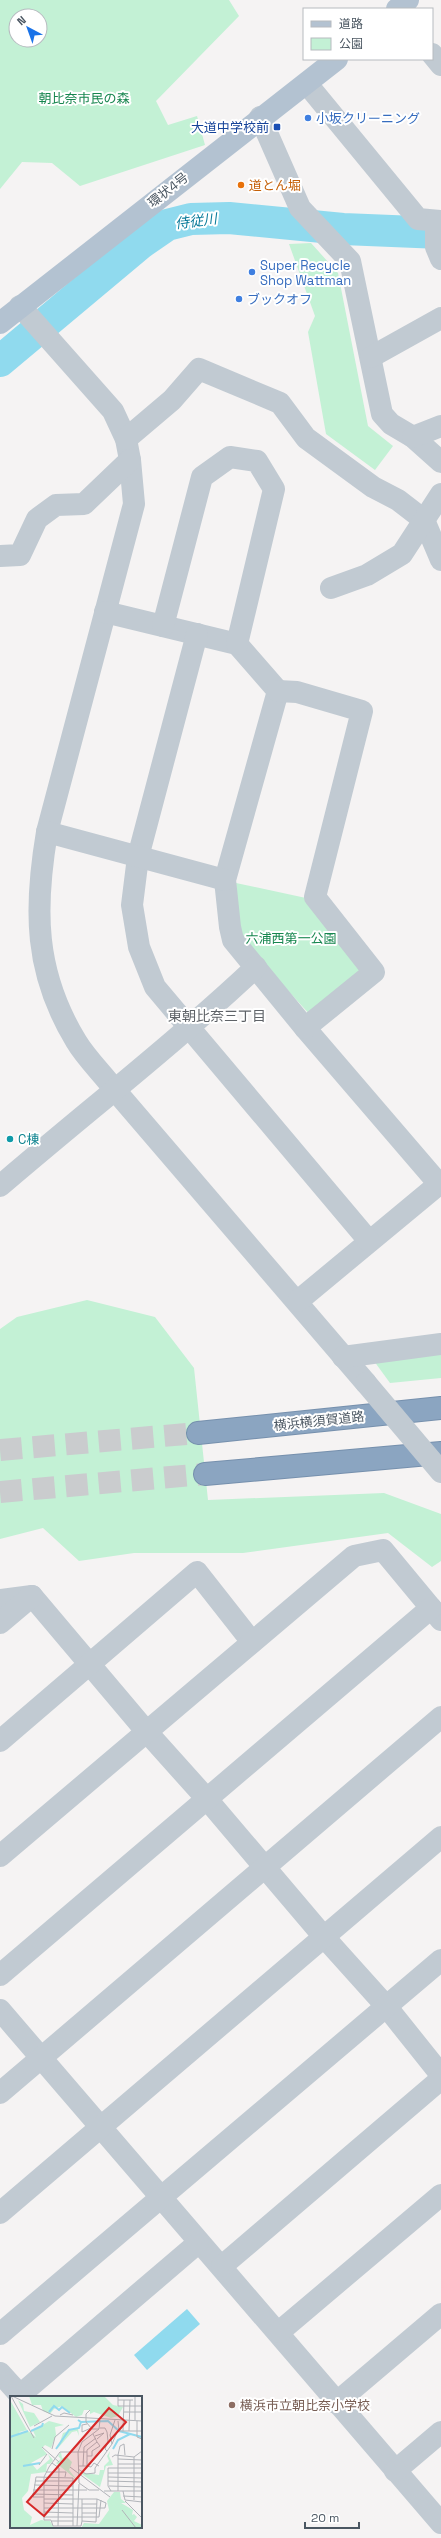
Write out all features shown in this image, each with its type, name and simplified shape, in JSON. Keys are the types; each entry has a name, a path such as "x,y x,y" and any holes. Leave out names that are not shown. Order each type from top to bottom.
{"highway":[{"name":"横浜横須賀道路","path":"198,1433 441,1408"},
{"path":"205,1474 441,1453"}],"main road":[{"path":"398,8 408,0"},
{"name":"環状4号","path":"0,323 336,60"}],"street":[{"path":"389,0 396,8"},
{"path":"433,55 441,65"},
{"path":"307,84 418,219 438,221 436,247 441,259"},
{"path":"260,118 300,208 350,261 382,414 391,424 413,437 441,462"},
{"path":"20,306 113,411 126,439 130,460 134,504 47,832 39,879 39,941 53,995 76,1042 114,1089 298,1302 441,1472"},
{"path":"371,357 441,318"},
{"path":"126,439 172,400 199,369 280,403 306,438 373,487 398,500 424,520 441,560"},
{"path":"413,437 441,426"},
{"path":"163,626 202,477 230,457 257,461 274,489 237,644"},
{"path":"0,556 20,555 37,519 56,505 84,504 130,460"},
{"path":"331,588 367,575 402,554 441,494"},
{"path":"105,612 237,644 278,691 297,692 362,711 315,897 374,972 305,1028"},
{"path":"197,634 138,857 132,905 139,947 155,987 369,1241"},
{"path":"278,691 224,880 233,940 305,1028 440,1184 369,1241 298,1302"},
{"path":"47,832 224,880"},
{"path":"0,1186 114,1089 190,1028 256,968"},
{"path":"343,1357 441,1344"},
{"path":"0,1856 354,1556 384,1550 436,1614 206,1798 0,1975"},
{"path":"0,1742 197,1572 252,1642"},
{"path":"0,1600 32,1596"},
{"path":"0,1623 32,1596"},
{"path":"32,1596 324,1938 386,2006 441,2075"},
{"path":"0,2093 441,1717"},
{"path":"0,2213 441,1837"},
{"path":"0,2334 441,1960"},
{"path":"0,2010 160,2199 198,2243 222,2266 279,2332 336,2403 441,2523"},
{"path":"222,2266 441,2079"},
{"path":"279,2332 441,2194"},
{"path":"0,2373 20,2395 198,2243"},
{"path":"336,2403 441,2314"},
{"path":"395,2471 441,2432"}],"green space":[{"name":"朝比奈市民の森","path":"0,0 229,0 239,16 156,101 168,125 197,116 205,145 80,186 52,163 22,162 0,189"},
{"path":"311,243 338,273 368,426 393,446 375,470 326,434 308,332 315,316 289,244"},
{"name":"六浦西第一公園","path":"236,883 306,898 363,971 311,1016 263,963 238,929"},
{"path":"87,1300 155,1317 194,1368 208,1500 384,1493 441,1514 441,1561 432,1567 388,1533 243,1553 134,1553 79,1561 43,1528 0,1539 0,1329 17,1317"},
{"path":"441,1352 441,1378 390,1383 374,1361"}],"water":[{"path":"187,2309 200,2324 147,2370 134,2355"}],"waterway":[{"name":"侍従川","path":"0,361 141,243 167,225 191,219 229,218 343,229 441,233"}],"tunnel":[{"path":"0,1450 198,1433"},
{"path":"0,1492 205,1474"}],"place":[{"name":"小坂クリーニング","path":"308,118"},
{"name":"大道中学校前","path":"277,127"},
{"name":"道とん堀","path":"241,185"},
{"name":"Super Recycle Shop Wattman","path":"252,272"},
{"name":"ブックオフ","path":"239,299"},
{"name":"C棟","path":"10,1139"},
{"name":"横浜市立朝比奈小学校","path":"232,2405"}],"district":[{"name":"東朝比奈三丁目","path":"217,1016"}]}
